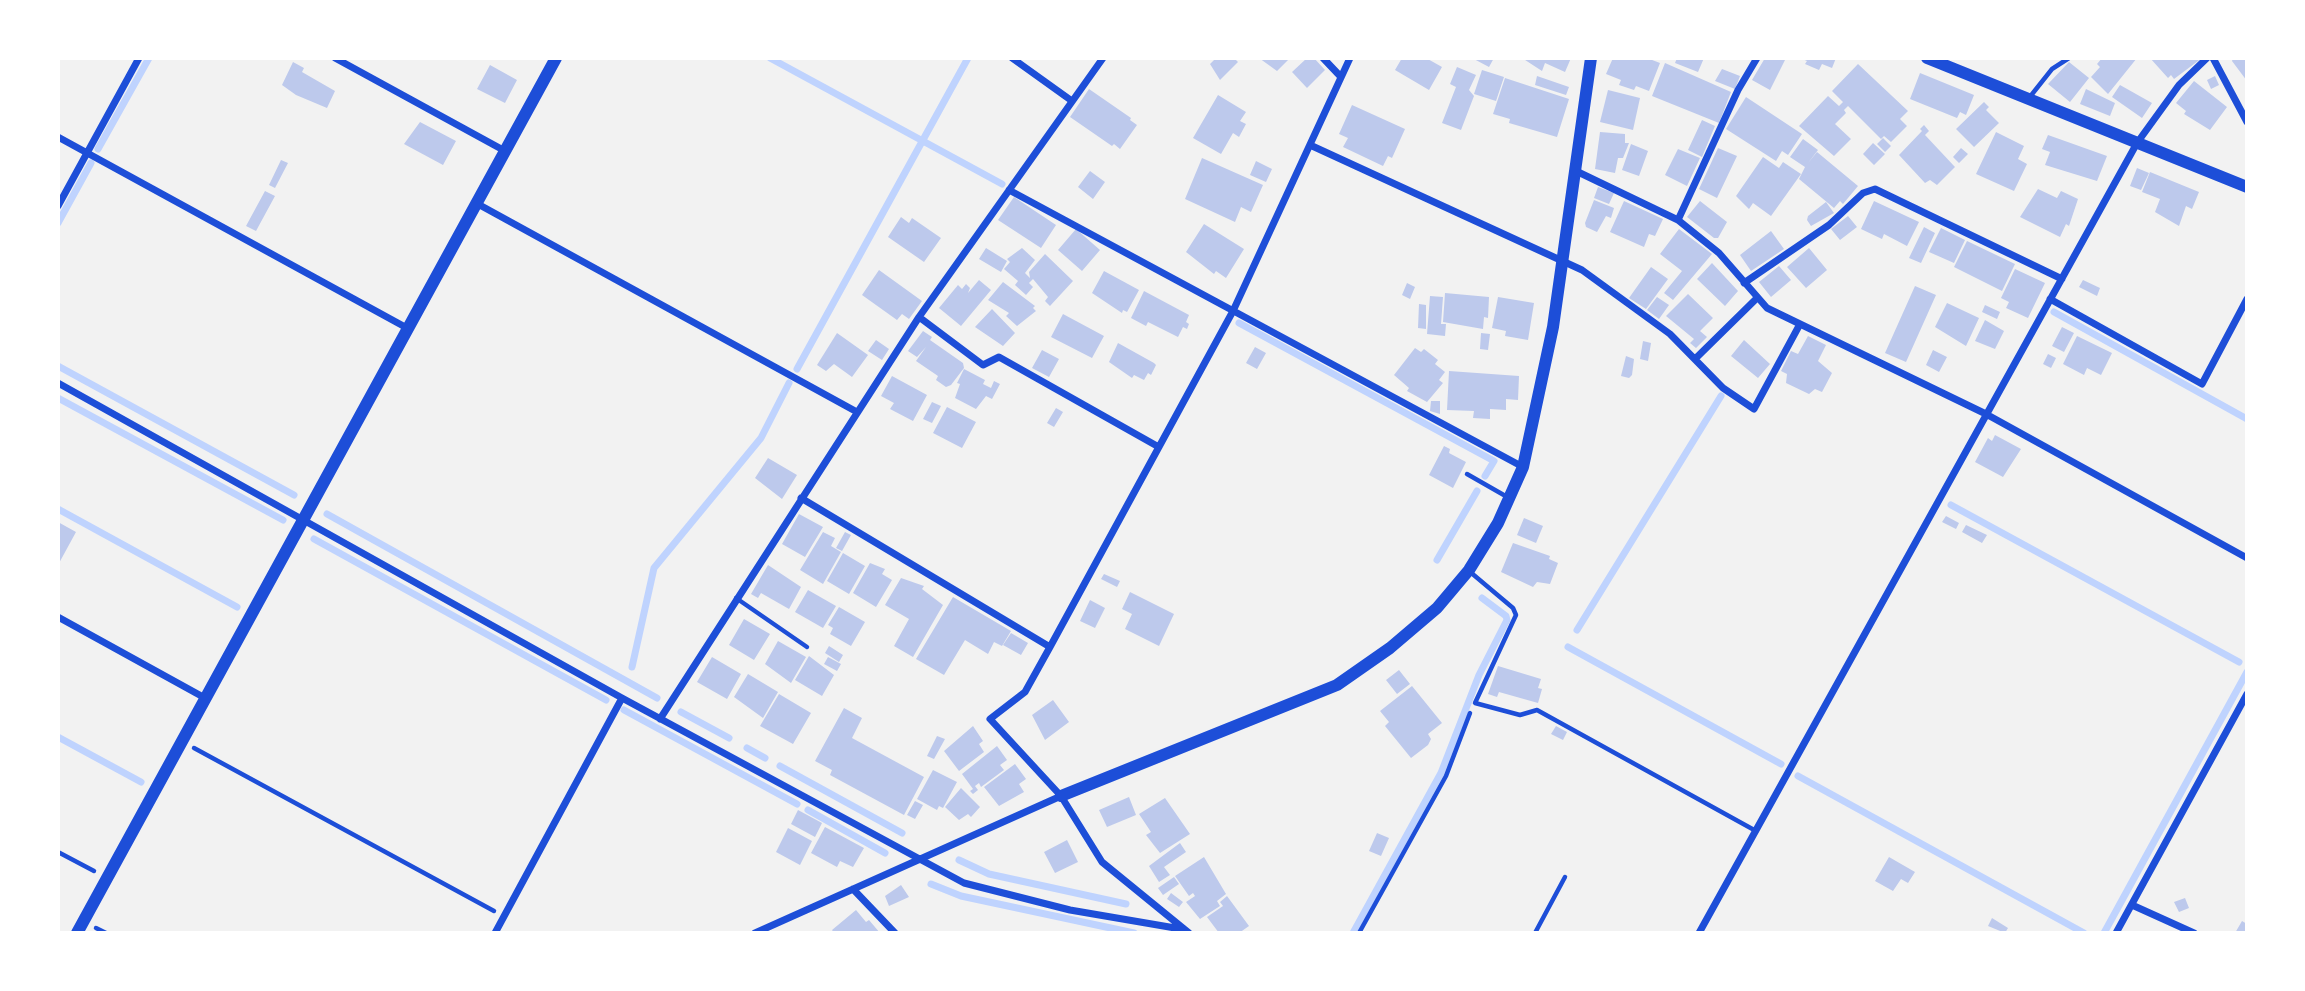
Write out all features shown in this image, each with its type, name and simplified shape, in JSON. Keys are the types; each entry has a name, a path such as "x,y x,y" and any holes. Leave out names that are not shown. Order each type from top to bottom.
{"street":[{"path":"58,206 139,58"},
{"path":"335,58 505,150"},
{"path":"77,933 556,58"},
{"path":"1012,58 1072,101"},
{"path":"660,719 919,317 1103,58"},
{"path":"1323,58 1341,78"},
{"path":"1189,933 1102,862 1061,796 990,719 1025,692 1051,647 1157,446 1233,311 1350,58"},
{"path":"755,933 1061,796 1337,685 1390,648 1437,608 1469,570 1523,467 1553,327 1591,58"},
{"path":"1678,220 1738,90 1757,58"},
{"path":"1927,58 2247,187"},
{"path":"1699,933 2137,142 2179,85 2207,58"},
{"path":"2213,58 2247,122"},
{"path":"58,137 407,328"},
{"path":"1310,145 1582,270 1670,334 1723,387 1754,410 1800,324"},
{"path":"1577,171 1678,220 1719,253 1756,299 1800,324 1986,414 2247,558"},
{"path":"1744,284 1829,225 1863,193 1875,189 2062,279"},
{"path":"1009,190 1523,467"},
{"path":"476,202 858,412"},
{"path":"1695,359 1756,299"},
{"path":"2050,299 2203,384 2247,299"},
{"path":"919,317 983,365 999,358 1157,446"},
{"path":"58,383 660,719 964,883 1070,910 1181,929"},
{"path":"801,498 1051,647"},
{"path":"58,617 205,698"},
{"path":"2116,933 2247,694"},
{"path":"495,933 622,698"},
{"path":"853,888 895,933"},
{"path":"2132,905 2194,933"}],"lane":[{"path":"2028,99 2052,69 2068,58"},
{"path":"1467,474 1509,498"},
{"path":"1469,570 1513,608 1516,615 1475,703 1520,715 1537,710 1756,831"},
{"path":"736,598 807,647"}],"path":[{"path":"1359,933 1446,776 1475,703"},
{"path":"181,741 504,917"},
{"path":"58,852 107,878"},
{"path":"1535,933 1565,877"}],"building":[{"path":"1216,58 1234,58 1238,62 1220,80 1210,64"},
{"path":"1259,58 1290,58 1277,71"},
{"path":"1307,58 1314,58 1325,70 1307,88 1292,72"},
{"path":"1402,58 1426,58 1442,67 1429,90 1395,70"},
{"path":"1472,58 1494,58 1489,67"},
{"path":"1522,58 1571,58 1565,72 1545,63 1542,71"},
{"path":"1613,58 1647,58 1660,63 1649,91 1636,86 1634,90 1619,85 1621,80 1606,74"},
{"path":"1677,58 1704,58 1698,72 1675,63"},
{"path":"1765,58 1786,58 1770,90 1752,80"},
{"path":"1800,58 1836,58 1832,68 1822,64 1819,70 1805,64 1807,61"},
{"path":"2102,58 2137,58 2108,94 2091,77 2100,67 2097,64"},
{"path":"2150,58 2202,58 2174,79 2171,75 2168,78"},
{"path":"2233,58 2247,58 2247,81 2232,61"},
{"path":"293,62 304,68 302,72 335,91 327,108 296,95 282,85"},
{"path":"2069,62 2089,78 2070,102 2048,84"},
{"path":"1665,63 1731,92 1719,123 1652,96"},
{"path":"1858,64 1908,111 1900,119 1907,126 1891,142 1884,136 1881,139 1848,106 1844,110 1846,113 1835,124 1851,139 1834,156 1799,126 1828,96 1839,106 1843,102 1832,91"},
{"path":"490,65 517,80 505,103 477,89"},
{"path":"1457,67 1476,75 1469,90 1474,96 1461,130 1442,123 1456,87 1450,84"},
{"path":"1722,69 1740,76 1735,89 1715,81"},
{"path":"1482,70 1504,77 1496,101 1474,94"},
{"path":"1920,73 1974,95 1966,115 1960,112 1957,118 1910,99"},
{"path":"1537,76 1569,87 1566,95 1535,85"},
{"path":"2215,76 2219,85 2211,89 2207,80"},
{"path":"1505,78 1569,99 1557,137 1509,123 1510,119 1493,114"},
{"path":"2194,81 2227,107 2210,130 2184,114 2186,111 2176,103"},
{"path":"2120,85 2152,103 2142,118 2112,97"},
{"path":"1089,89 1137,125 1120,149 1070,117"},
{"path":"2086,89 2115,103 2110,116 2080,104"},
{"path":"1608,90 1640,98 1633,130 1600,122"},
{"path":"1218,95 1246,112 1240,121 1246,124 1239,137 1233,133 1221,154 1193,138"},
{"path":"1746,97 1802,134 1788,155 1782,151 1776,161 1726,129"},
{"path":"1984,102 1989,107 1986,110 1999,123 1974,147 1956,129"},
{"path":"1352,105 1405,129 1392,158 1388,156 1383,166 1343,147 1348,138 1339,134"},
{"path":"1702,120 1715,126 1702,157 1688,150"},
{"path":"420,122 456,141 443,165 404,144"},
{"path":"1924,125 1929,131 1925,135 1955,167 1937,185 1930,180 1925,183 1899,155 1922,131 1920,129"},
{"path":"1600,132 1625,134 1625,143 1629,143 1623,158 1618,158 1615,173 1595,169"},
{"path":"1996,132 2024,146 2018,159 2027,164 2014,191 1976,174"},
{"path":"2048,135 2107,156 2097,181 2045,165 2050,152 2042,149"},
{"path":"1883,138 1891,146 1885,152 1877,144"},
{"path":"1803,139 1818,150 1808,163 1817,152 1858,186 1843,204 1840,201 1834,208 1799,179 1805,167 1790,157"},
{"path":"1873,143 1885,154 1874,165 1863,154"},
{"path":"1631,144 1648,151 1639,176 1622,170"},
{"path":"1718,148 1737,156 1717,198 1699,189"},
{"path":"1961,148 1968,154 1959,163 1953,157"},
{"path":"1678,149 1700,158 1687,186 1665,175"},
{"path":"1763,157 1779,168 1783,162 1801,174 1771,216 1753,203 1749,209 1736,196"},
{"path":"1202,158 1263,185 1251,212 1241,207 1235,222 1185,199"},
{"path":"281,160 288,163 275,188 269,185"},
{"path":"1256,161 1272,169 1266,182 1250,175"},
{"path":"2137,168 2149,173 2141,190 2130,186"},
{"path":"1090,171 1105,182 1093,199 1078,187"},
{"path":"2150,172 2199,192 2192,209 2186,206 2179,226 2155,212 2160,199 2142,192"},
{"path":"1598,187 1614,193 1609,204 1594,198"},
{"path":"2038,189 2057,198 2061,191 2078,199 2069,226 2066,224 2060,237 2020,217"},
{"path":"265,191 275,196 256,231 246,226"},
{"path":"1014,197 1056,225 1041,248 998,220"},
{"path":"1594,200 1614,208 1611,218 1606,216 1597,232 1586,227 1585,223"},
{"path":"1624,201 1663,219 1655,236 1649,234 1644,247 1610,232"},
{"path":"1700,201 1727,222 1718,238 1714,238 1687,217"},
{"path":"1874,201 1919,222 1907,246 1884,234 1882,239 1861,229"},
{"path":"1826,202 1834,213 1811,226 1807,220 1808,216"},
{"path":"1848,216 1857,227 1840,240 1831,229"},
{"path":"901,217 909,223 912,218 941,238 924,262 888,237"},
{"path":"1204,224 1244,249 1226,278 1216,271 1214,274 1186,252"},
{"path":"1924,227 1935,233 1921,263 1909,258"},
{"path":"1941,228 1965,240 1954,263 1929,252"},
{"path":"1076,229 1100,250 1082,271 1058,250"},
{"path":"1679,229 1712,254 1673,300 1664,293 1682,271 1660,254"},
{"path":"1771,231 1784,249 1751,271 1740,255"},
{"path":"1967,241 2015,264 2002,291 1954,267"},
{"path":"986,248 1007,261 1001,272 979,259"},
{"path":"1022,248 1035,260 1025,273 1030,278 1029,272 1045,254 1073,281 1050,306 1045,301 1048,297 1033,279 1029,283 1033,287 1026,295 1015,285 1018,281 1004,269 1010,262 1007,259"},
{"path":"1809,248 1827,270 1806,288 1787,267"},
{"path":"1712,263 1738,291 1725,306 1697,279"},
{"path":"1779,266 1791,280 1771,297 1759,282"},
{"path":"1651,267 1668,279 1646,309 1629,298"},
{"path":"2015,269 2045,283 2028,318 2006,308 2009,302 2001,298"},
{"path":"879,270 922,301 909,319 902,314 897,320 862,295"},
{"path":"1104,271 1139,290 1127,312 1123,310 1122,313 1092,293"},
{"path":"979,280 991,290 961,326 939,308 958,285 962,289 966,284 970,288 968,293"},
{"path":"2083,280 2100,288 2097,296 2079,287"},
{"path":"1003,282 1035,306 1033,308 1036,311 1017,326 1006,316 1009,313 988,300"},
{"path":"1407,283 1415,287 1410,299 1402,295"},
{"path":"1915,286 1936,295 1906,362 1885,353"},
{"path":"1144,291 1189,315 1187,329 1183,327 1178,337 1148,322 1146,326 1131,318"},
{"path":"1445,293 1489,297 1488,318 1484,317 1483,329 1443,322"},
{"path":"1688,294 1713,318 1700,331 1707,337 1696,348 1690,343 1694,339 1666,316"},
{"path":"1430,296 1443,297 1441,324 1446,324 1445,336 1427,334"},
{"path":"1498,297 1534,303 1528,340 1505,336 1506,331 1492,328"},
{"path":"1657,297 1669,305 1659,319 1647,310"},
{"path":"1947,303 1979,318 1966,346 1935,327"},
{"path":"1419,304 1426,305 1426,329 1418,328"},
{"path":"1985,305 2000,312 1997,319 1982,312"},
{"path":"992,309 1015,333 1003,346 975,327"},
{"path":"1063,314 1104,336 1092,358 1051,337"},
{"path":"1985,320 2004,331 1995,349 1975,341"},
{"path":"2062,327 2074,333 2064,352 2052,346"},
{"path":"923,331 932,337 930,340 963,363 964,368 951,385 946,387 936,380 938,376 916,361 926,347 917,357 908,351"},
{"path":"837,333 868,355 852,377 834,364 826,371 817,365"},
{"path":"1481,333 1490,334 1488,350 1480,349"},
{"path":"1808,336 1826,345 1818,361 1832,373 1822,392 1815,389 1809,394 1786,383 1787,374 1781,371 1791,351 1798,354"},
{"path":"2077,336 2112,353 2101,375 2087,368 2084,375 2063,364"},
{"path":"876,340 889,349 882,360 868,351"},
{"path":"1744,340 1770,364 1758,378 1731,356"},
{"path":"1643,341 1651,343 1648,361 1640,359"},
{"path":"1118,343 1154,363 1156,365 1151,375 1148,373 1144,380 1134,375 1132,378 1109,362"},
{"path":"1255,347 1266,353 1257,369 1246,363"},
{"path":"1415,348 1421,352 1424,349 1438,360 1435,364 1445,372 1439,380 1443,383 1427,402 1407,391 1409,388 1394,375"},
{"path":"1042,350 1059,359 1049,377 1032,368"},
{"path":"1933,350 1947,357 1939,372 1926,365"},
{"path":"2048,354 2056,358 2051,368 2043,364"},
{"path":"1626,356 1634,359 1632,375 1629,378 1621,376"},
{"path":"964,369 985,380 983,384 991,388 994,381 1000,384 992,399 986,396 976,409 955,398 960,384 957,383"},
{"path":"1449,371 1519,376 1518,400 1506,399 1506,410 1490,409 1490,419 1473,418 1474,411 1447,410"},
{"path":"892,376 927,395 913,421 890,409 894,403 881,396"},
{"path":"1431,401 1440,401 1440,414 1430,411"},
{"path":"932,402 941,406 932,423 923,419"},
{"path":"947,407 976,422 962,448 933,433"},
{"path":"1056,408 1063,412 1054,427 1047,423"},
{"path":"1995,435 2021,449 2003,477 1975,462 1988,438 1992,441"},
{"path":"1444,446 1450,449 1449,453 1466,462 1453,488 1429,475"},
{"path":"768,458 797,475 782,499 755,478"},
{"path":"799,514 823,527 805,557 782,544"},
{"path":"1946,516 1959,523 1956,529 1942,522"},
{"path":"1524,518 1543,526 1536,543 1517,535"},
{"path":"58,522 76,532 58,565"},
{"path":"1966,525 1987,535 1982,543 1962,532"},
{"path":"823,532 835,538 831,546 841,552 823,584 800,570"},
{"path":"845,532 851,535 842,551 836,548"},
{"path":"1513,543 1550,556 1549,559 1558,563 1550,584 1537,582 1533,587 1501,572"},
{"path":"843,553 865,566 849,594 827,581"},
{"path":"870,563 885,569 882,574 892,580 876,607 853,593"},
{"path":"768,565 801,587 789,609 761,593 758,598 751,594"},
{"path":"1104,574 1120,581 1117,587 1101,579"},
{"path":"901,578 924,586 922,589 943,605 913,657 894,646 909,619 885,605"},
{"path":"808,590 836,606 823,628 795,612"},
{"path":"1130,592 1174,614 1159,646 1125,629 1132,614 1122,609"},
{"path":"953,597 1011,631 1002,646 994,642 988,654 965,640 944,675 916,659"},
{"path":"1090,600 1105,608 1095,628 1080,621"},
{"path":"839,607 865,622 851,646 830,634 833,628 828,625"},
{"path":"744,619 770,634 754,660 729,645"},
{"path":"1011,633 1028,643 1021,655 1003,645"},
{"path":"778,641 806,657 791,683 765,664"},
{"path":"829,646 843,655 839,662 825,653"},
{"path":"809,656 834,675 822,696 795,680"},
{"path":"712,657 741,674 727,699 697,682"},
{"path":"828,657 841,664 837,671 824,664"},
{"path":"1498,666 1541,679 1538,688 1542,689 1538,703 1499,692 1497,697 1488,694"},
{"path":"1399,670 1410,684 1397,694 1386,680"},
{"path":"748,674 778,692 763,718 734,697"},
{"path":"1412,686 1442,723 1428,734 1431,739 1428,745 1411,758 1385,726 1389,722 1380,711"},
{"path":"779,694 811,713 793,744 760,726"},
{"path":"1053,700 1069,722 1045,740 1032,715"},
{"path":"844,708 862,718 852,738 924,777 904,815 830,775 832,770 815,761"},
{"path":"973,726 983,741 979,744 984,752 959,771 944,751"},
{"path":"1556,726 1567,732 1563,740 1551,734"},
{"path":"937,736 945,739 934,759 927,756"},
{"path":"997,746 1007,760 1000,765 1004,770 981,787 979,783 975,786 978,790 973,794 970,791 973,789 962,774"},
{"path":"1015,764 1026,779 1019,784 1024,792 999,806 984,787"},
{"path":"933,770 957,782 943,808 939,806 937,810 917,799"},
{"path":"961,788 980,807 971,817 968,814 959,820 945,807"},
{"path":"1129,797 1136,815 1107,827 1099,810"},
{"path":"1165,798 1190,834 1160,853 1146,835 1151,832 1139,814"},
{"path":"915,801 923,805 915,819 907,815"},
{"path":"798,810 822,823 815,837 791,824"},
{"path":"825,827 864,848 853,867 840,861 837,867 811,853"},
{"path":"788,828 812,841 800,865 776,852"},
{"path":"1377,833 1389,838 1381,856 1369,851"},
{"path":"1067,840 1078,862 1055,873 1044,852"},
{"path":"1180,843 1186,852 1164,867 1170,875 1159,882 1149,866"},
{"path":"1204,857 1226,894 1217,901 1220,906 1200,919 1186,902 1195,896 1193,893 1189,896 1175,876"},
{"path":"1889,857 1915,872 1908,883 1901,879 1893,891 1875,881"},
{"path":"1174,877 1179,884 1163,895 1158,888"},
{"path":"901,885 909,897 889,906 885,896"},
{"path":"1171,893 1183,902 1179,907 1167,899"},
{"path":"1227,896 1249,926 1239,933 1219,933 1207,917 1223,906 1220,902"},
{"path":"2185,898 2189,908 2179,912 2174,902"},
{"path":"856,910 880,933 834,933 832,930"},
{"path":"1992,918 2008,928 2005,933 1988,926"},
{"path":"2242,921 2247,924 2247,933 2235,933"}],"waterway":[{"path":"98,149 149,58"},
{"path":"770,58 1002,184"},
{"path":"797,369 968,58"},
{"path":"58,223 91,163"},
{"path":"2054,312 2247,419"},
{"path":"1239,323 1494,461 1485,476"},
{"path":"58,366 294,495"},
{"path":"632,667 654,568 761,438 789,383"},
{"path":"1577,630 1721,396"},
{"path":"58,398 283,520"},
{"path":"1437,560 1477,491"},
{"path":"1951,505 2239,662"},
{"path":"58,509 237,607"},
{"path":"327,514 657,698"},
{"path":"314,539 606,700"},
{"path":"1353,933 1441,773 1479,675 1507,620 1506,616 1482,598"},
{"path":"1568,647 1781,764"},
{"path":"2104,933 2247,672"},
{"path":"624,710 797,804"},
{"path":"681,712 729,738"},
{"path":"58,737 141,782"},
{"path":"747,748 765,758"},
{"path":"780,766 902,833"},
{"path":"1798,776 2084,933"},
{"path":"808,810 885,853"},
{"path":"959,860 989,874 1126,904"},
{"path":"931,884 961,896 1134,933"}]}
